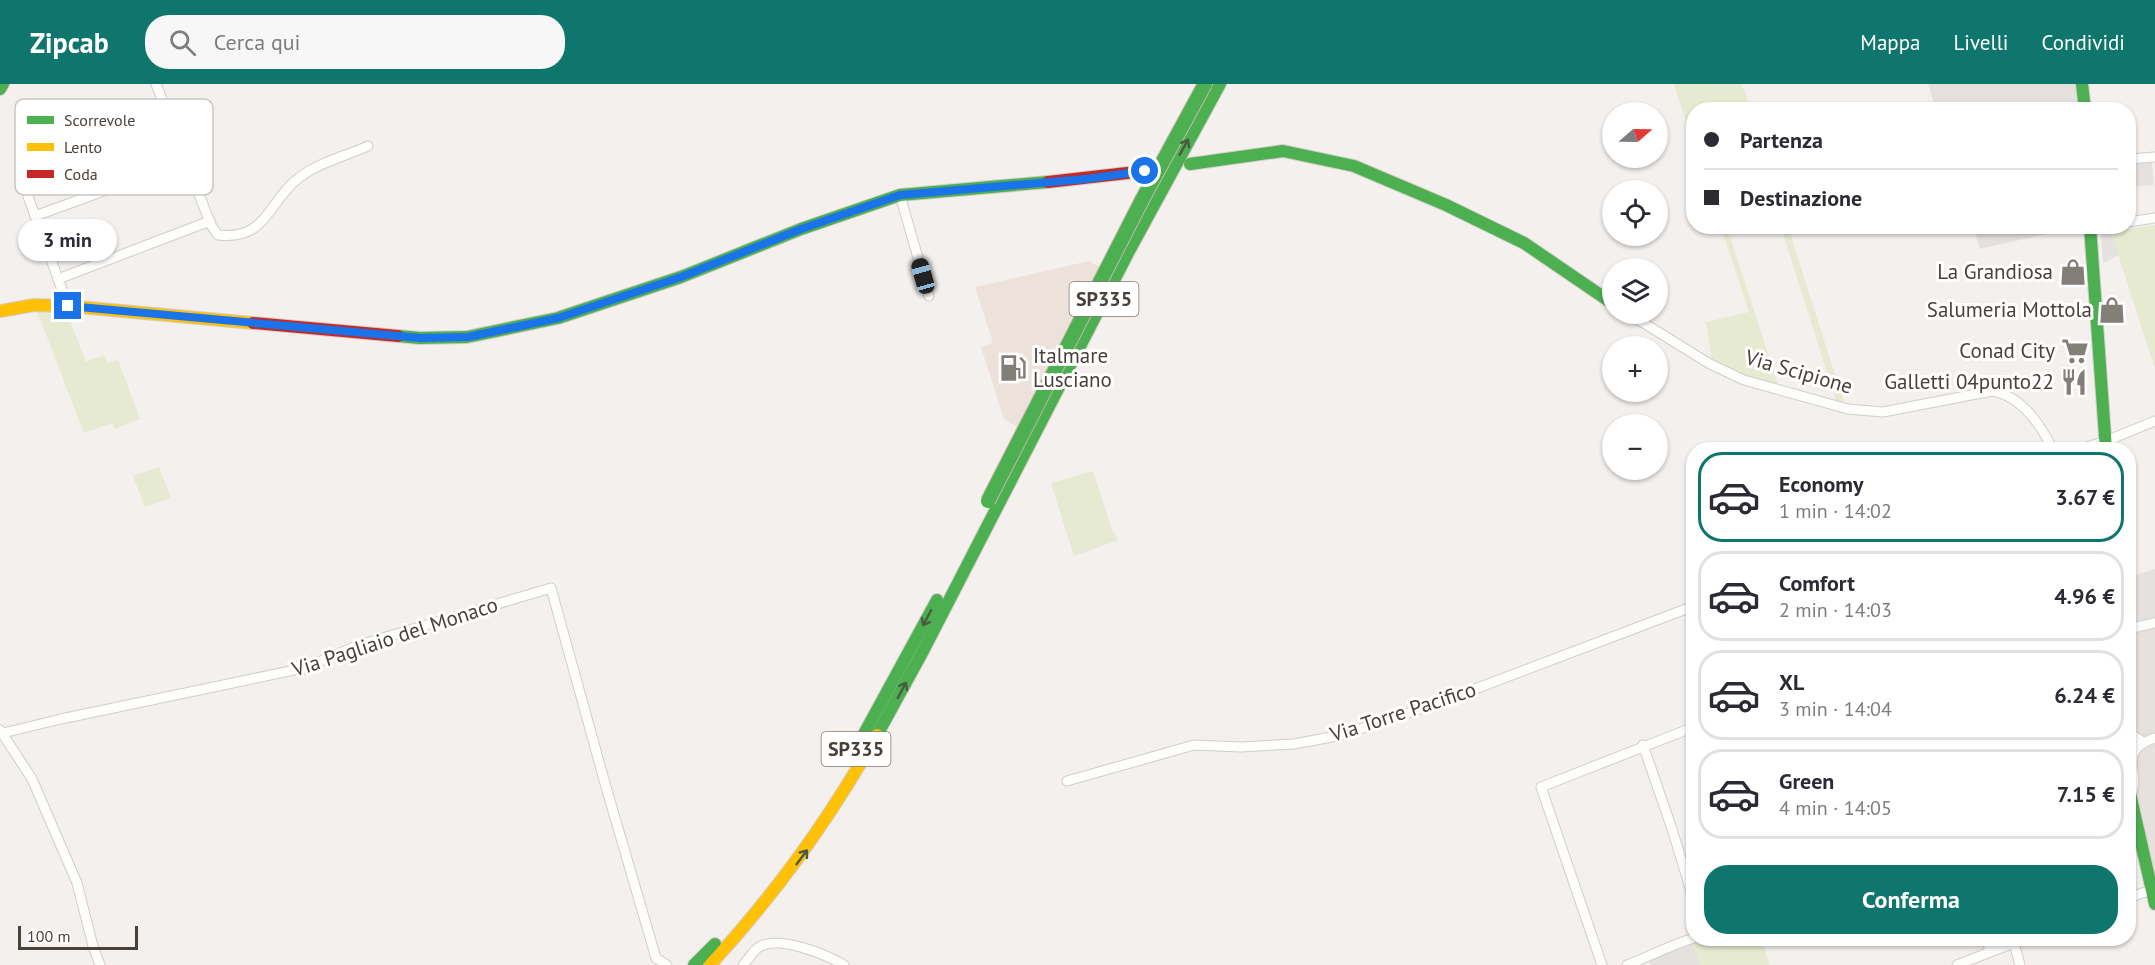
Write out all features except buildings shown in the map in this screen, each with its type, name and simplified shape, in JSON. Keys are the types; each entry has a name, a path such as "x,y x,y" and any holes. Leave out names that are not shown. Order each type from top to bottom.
{"main road":[{"path":"0,89 3,84"},
{"name":"SP335","path":"710,965 749,923 811,844 837,805 901,692 1133,218 1205,84"},
{"name":"SP335","path":"694,965 768,884 832,792 932,609 988,517 1147,214 1220,84"},
{"path":"2082,84 2084,102"},
{"path":"1190,164 1283,151 1354,166 1446,205 1524,243 1602,296"},
{"path":"0,311 34,305 68,306 420,338 468,337 558,318 681,277 801,229 900,195 1074,180 1145,171"},
{"path":"2093,234 2106,442"},
{"path":"2136,846 2153,893"}],"street":[{"path":"156,84 162,99"},
{"path":"200,195 218,235 232,236 255,229 267,217 285,191 300,177 319,166 368,146"},
{"path":"2136,158 2155,157"},
{"path":"27,195 68,306"},
{"path":"35,216 93,195"},
{"path":"900,195 928,296"},
{"path":"2136,221 2155,218"},
{"path":"58,279 210,221"},
{"name":"Via Scipione","path":"1645,324 1710,364 1744,380 1848,409 1883,412 1992,391 1998,392 2020,404 2039,423 2049,442"},
{"path":"2112,442 2155,421"},
{"name":"Via Pagliaio del Monaco","path":"100,965 77,883 32,779 1,731 304,668 359,645 551,588 653,962"},
{"name":"Via Torre Pacifico","path":"1067,781 1194,745 1241,747 1294,744 1342,735 1438,704 1686,609"},
{"path":"2136,627 2155,623"},
{"path":"1602,965 1541,787 1686,730"},
{"path":"2136,737 2143,742"},
{"path":"2136,754 2143,742 2155,738"},
{"path":"1643,746 1686,875"},
{"path":"2136,896 2153,893"},
{"path":"1627,965 1686,941"},
{"path":"743,965 758,948 771,943 825,954 844,965"},
{"path":"1989,946 1990,952"},
{"path":"1957,965 2006,946"},
{"path":"2015,946 2020,965"},
{"path":"653,962 667,965"}],"shaded area":[{"path":"1928,84 2080,84 2081,102 1934,102"},
{"path":"2152,162 2154,185 2136,186 2136,163"},
{"path":"1975,234 2045,234 1980,249"},
{"path":"2101,234 2112,234 2119,255 2103,263"},
{"path":"1089,261 1100,267 1018,428 1004,419 981,347 993,343 975,287"},
{"path":"2155,569 2155,875 2136,786 2136,575"},
{"path":"2155,569 2155,617 2136,623 2137,580 2136,575"},
{"path":"1686,945 1693,946 1701,965 1651,965 1649,960"}],"green space":[{"path":"1674,84 1742,84 1748,102 1686,102 1686,121"},
{"path":"2155,225 2155,369 2112,234 2136,234 2136,228"},
{"path":"1723,234 1729,234 1779,388 1744,377 1712,362 1706,322 1749,312"},
{"path":"1783,234 1790,234 1845,406 1837,404"},
{"path":"37,311 66,311 86,362 104,355 108,363 118,360 140,419 115,429 112,423 84,433"},
{"path":"159,467 171,498 145,507 133,476"},
{"path":"1093,471 1112,530 1118,540 1074,556 1051,483"},
{"path":"1693,946 1763,946 1770,965 1701,965"}],"traffic: fast":[{"path":"0,89 3,84"},
{"path":"988,501 1143,198 1205,84"},
{"path":"877,735 923,651 1128,253 1220,84"},
{"path":"2082,84 2084,102"},
{"path":"1190,164 1283,151 1354,166 1446,205 1524,243 1602,296"},
{"path":"398,336 467,337 558,318 681,277 801,229 900,195 1048,182"},
{"path":"2091,234 2105,442"},
{"path":"853,754 937,600"},
{"path":"2136,820 2155,904"},
{"path":"694,965 715,944"}],"traffic: slow":[{"path":"0,311 34,305 68,306 253,323"},
{"path":"710,965 800,855 840,797 877,735"}],"traffic: jam":[{"path":"1048,182 1145,171"},
{"path":"253,323 398,336"}],"place":[{"name":"La Grandiosa","path":"2073,272"},
{"name":"Salumeria Mottola","path":"2112,310"},
{"name":"Conad City","path":"2075,351"},
{"name":"Italmare Lusciano","path":"1013,368"},
{"name":"Galletti 04punto22","path":"2074,382"}],"route":[{"path":"68,306 420,338 468,337 505,331 578,312 681,277 801,229 900,195 1086,179 1145,171"}]}
